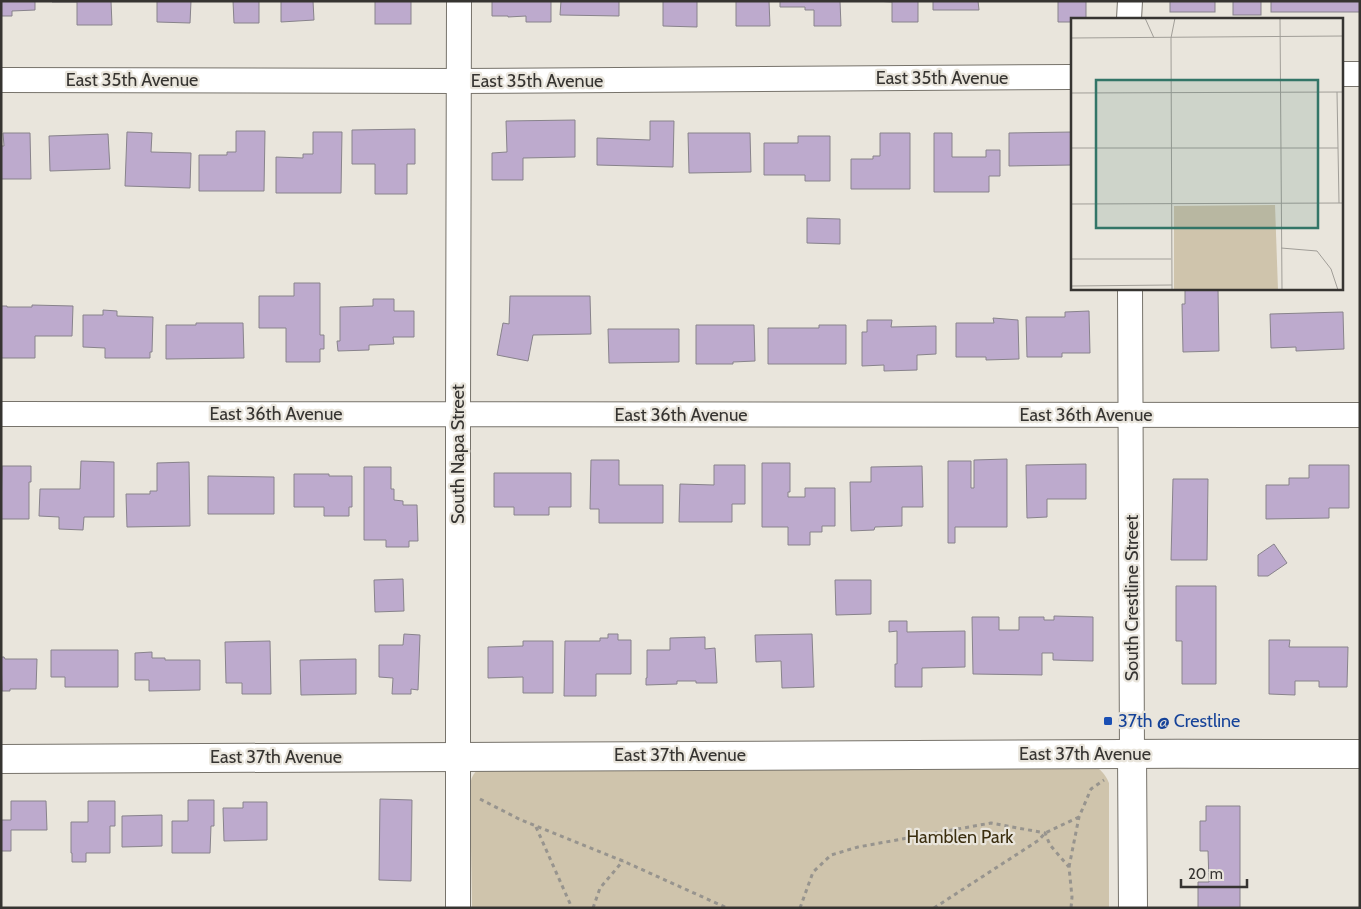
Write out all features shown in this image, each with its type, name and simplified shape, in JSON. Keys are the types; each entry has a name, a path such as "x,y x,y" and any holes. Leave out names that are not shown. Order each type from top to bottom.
{"street":[{"name":"South Napa Street","path":"458,908 459,1"},
{"path":"1130,1 1130,18"},
{"path":"1344,74 1360,74"},
{"name":"East 35th Avenue","path":"1,80 460,81 1071,77"},
{"name":"South Crestline Street","path":"1130,290 1133,908"},
{"name":"East 36th Avenue","path":"1,414 1360,415"},
{"name":"East 37th Avenue","path":"1,759 1360,754"}],"path":[{"path":"1071,908 1072,897 1069,867 1079,817 1091,789 1104,780"},
{"path":"475,796 536,827 624,861 727,908"},
{"path":"934,908 1039,840 1044,833 1079,817"},
{"path":"800,908 812,872 831,854 991,823 1044,833"},
{"path":"536,827 572,908"},
{"path":"1044,833 1050,845 1069,867"},
{"path":"593,908 600,888 624,861"}],"green space":[{"name":"Hamblen Park","path":"1092,765 1102,772 1109,783 1109,908 472,908 470,786 475,772 479,768"}],"building":[{"path":"1,1 35,1 35,10 12,11 12,16 1,16"},
{"path":"52,1 111,1 112,25 77,25 77,2"},
{"path":"157,1 191,1 190,23 157,22"},
{"path":"233,1 259,1 259,23 234,23"},
{"path":"281,1 313,1 314,20 281,22"},
{"path":"375,1 411,1 411,24 375,24"},
{"path":"492,1 551,1 551,22 526,22 526,16 492,16"},
{"path":"561,1 619,1 619,16 560,15"},
{"path":"663,1 697,1 697,27 663,26"},
{"path":"736,1 769,1 770,26 736,26"},
{"path":"780,1 840,1 841,26 814,26 814,10 805,10 805,7 780,7"},
{"path":"875,1 918,1 918,22 892,22 892,2"},
{"path":"933,1 978,1 979,10 933,10"},
{"path":"1058,1 1086,1 1086,18 1071,18 1071,22 1058,22"},
{"path":"1170,1 1215,1 1215,12 1170,12"},
{"path":"1233,1 1261,1 1261,15 1233,15"},
{"path":"1271,1 1360,1 1360,12 1271,12"},
{"path":"575,120 575,157 523,158 523,180 492,180 492,153 507,152 506,121"},
{"path":"650,121 674,121 673,167 597,165 597,138 650,140"},
{"path":"415,129 415,164 407,164 407,194 375,194 375,164 352,164 352,130"},
{"path":"236,131 265,131 264,191 199,191 199,155 227,155 227,152 236,152"},
{"path":"127,132 152,133 151,152 191,153 190,188 125,186"},
{"path":"313,132 342,132 341,193 276,193 276,157 303,158 303,154 313,154"},
{"path":"1071,132 1071,165 1009,166 1009,133"},
{"path":"3,133 30,133 31,179 1,179 1,146 4,146"},
{"path":"688,133 750,133 751,172 689,173"},
{"path":"880,133 910,133 910,189 851,189 851,159 873,159 873,156 880,156"},
{"path":"934,133 952,133 952,157 986,157 986,150 1000,150 1000,176 989,176 989,192 934,192"},
{"path":"108,134 110,169 50,171 49,136"},
{"path":"798,136 830,136 830,181 805,181 805,175 764,175 764,143 798,143"},
{"path":"807,218 840,219 840,244 807,243"},
{"path":"294,283 320,283 320,335 324,335 324,349 320,349 320,362 286,362 286,328 259,328 259,296 294,296"},
{"path":"1185,290 1218,290 1219,351 1183,352 1182,304 1185,304"},
{"path":"510,296 590,296 591,334 533,335 528,361 497,355 503,323 509,324"},
{"path":"373,299 394,299 394,311 414,311 414,337 393,337 394,344 369,345 369,350 338,351 337,341 340,341 340,307 373,306"},
{"path":"32,305 73,306 72,336 35,336 35,358 1,358 1,306 32,307"},
{"path":"103,310 117,311 117,316 153,317 152,352 150,352 150,358 105,358 105,348 83,347 83,315 103,315"},
{"path":"1089,311 1090,353 1062,353 1062,357 1027,357 1026,317 1065,317 1065,312"},
{"path":"1343,312 1344,349 1296,351 1296,347 1271,348 1270,314"},
{"path":"993,318 1018,320 1019,359 986,360 986,357 956,357 956,323 994,323"},
{"path":"867,320 892,320 891,327 936,326 936,354 917,355 917,370 884,371 884,365 862,366 862,332 867,332"},
{"path":"196,323 243,323 244,358 166,359 166,325 196,325"},
{"path":"696,325 754,325 755,361 733,362 733,364 696,364"},
{"path":"819,325 846,325 846,364 768,364 768,328 819,328"},
{"path":"608,329 679,329 679,362 609,363"},
{"path":"1007,459 1007,527 955,527 955,543 948,543 948,461 971,461 971,488 974,488 974,460"},
{"path":"591,460 619,460 619,485 663,485 663,523 599,523 599,509 590,509"},
{"path":"81,461 114,462 114,517 84,517 83,530 59,529 59,517 39,516 40,489 80,489"},
{"path":"189,462 190,526 127,527 126,494 150,494 150,491 157,491 157,463"},
{"path":"762,463 790,463 790,492 788,492 788,497 805,497 805,488 835,488 835,526 822,526 822,532 810,532 810,545 788,545 788,527 762,527"},
{"path":"1086,464 1086,499 1047,499 1047,517 1027,518 1026,465"},
{"path":"714,465 745,465 745,504 732,504 732,522 679,522 680,484 714,485"},
{"path":"1309,465 1349,465 1349,508 1329,508 1329,518 1266,519 1266,485 1289,485 1289,478 1309,478"},
{"path":"2,466 31,466 29,519 1,519"},
{"path":"922,466 923,507 902,507 902,526 875,527 874,530 851,531 850,482 871,482 871,467"},
{"path":"364,467 391,467 391,489 394,489 394,500 403,501 403,505 417,505 418,541 409,541 409,547 386,547 386,540 364,540"},
{"path":"494,473 571,473 571,507 549,507 549,515 514,515 514,507 494,507"},
{"path":"294,474 352,476 352,507 349,507 349,516 324,516 324,507 294,507"},
{"path":"208,476 274,477 274,514 208,514"},
{"path":"1173,479 1208,479 1207,560 1171,560"},
{"path":"1274,544 1287,563 1268,576 1258,576 1258,555"},
{"path":"403,579 404,611 375,612 374,580"},
{"path":"835,580 871,580 871,614 836,615"},
{"path":"1176,586 1216,586 1216,684 1182,684 1182,641 1176,641"},
{"path":"1054,616 1093,617 1093,661 1053,660 1053,653 1042,653 1042,675 973,674 972,617 999,617 999,630 1019,630 1019,617 1044,617 1044,620 1054,620"},
{"path":"889,621 907,621 907,632 965,631 965,667 922,668 922,687 895,687 897,631 889,632"},
{"path":"404,634 420,635 418,690 411,689 411,694 392,694 393,678 379,677 379,645 403,645"},
{"path":"608,634 618,634 618,640 631,640 631,674 596,674 596,696 564,696 565,641 600,641 600,638 608,638"},
{"path":"812,634 814,687 782,688 781,661 756,662 755,635"},
{"path":"705,637 705,649 715,648 717,683 677,681 677,684 646,685 647,650 670,650 670,638"},
{"path":"1269,640 1290,640 1289,647 1348,647 1347,687 1319,687 1319,681 1295,681 1295,695 1269,694"},
{"path":"270,641 271,694 242,694 242,683 226,683 225,642"},
{"path":"523,641 553,641 553,693 523,693 523,677 488,678 488,647 523,646"},
{"path":"51,650 118,650 118,687 65,687 65,677 51,677"},
{"path":"152,652 152,658 200,660 200,690 149,691 149,680 135,680 135,653"},
{"path":"1,657 5,659 37,659 36,689 10,689 10,691 2,691"},
{"path":"356,659 356,694 301,695 300,660"},
{"path":"380,799 412,800 411,881 379,880"},
{"path":"188,800 214,800 214,826 211,826 210,853 172,853 172,821 188,821"},
{"path":"11,801 46,801 47,830 11,830 11,851 1,851 1,820 11,820"},
{"path":"88,801 115,801 115,826 110,826 110,853 86,853 86,862 72,862 71,822 88,822"},
{"path":"243,802 267,802 267,840 224,841 223,808 243,808"},
{"path":"1206,806 1240,806 1240,908 1198,908 1198,882 1209,882 1208,851 1200,851 1200,821 1206,821"},
{"path":"162,815 162,846 122,847 122,816"}],"place":[{"name":"37th @ Crestline","path":"1108,721"}]}
